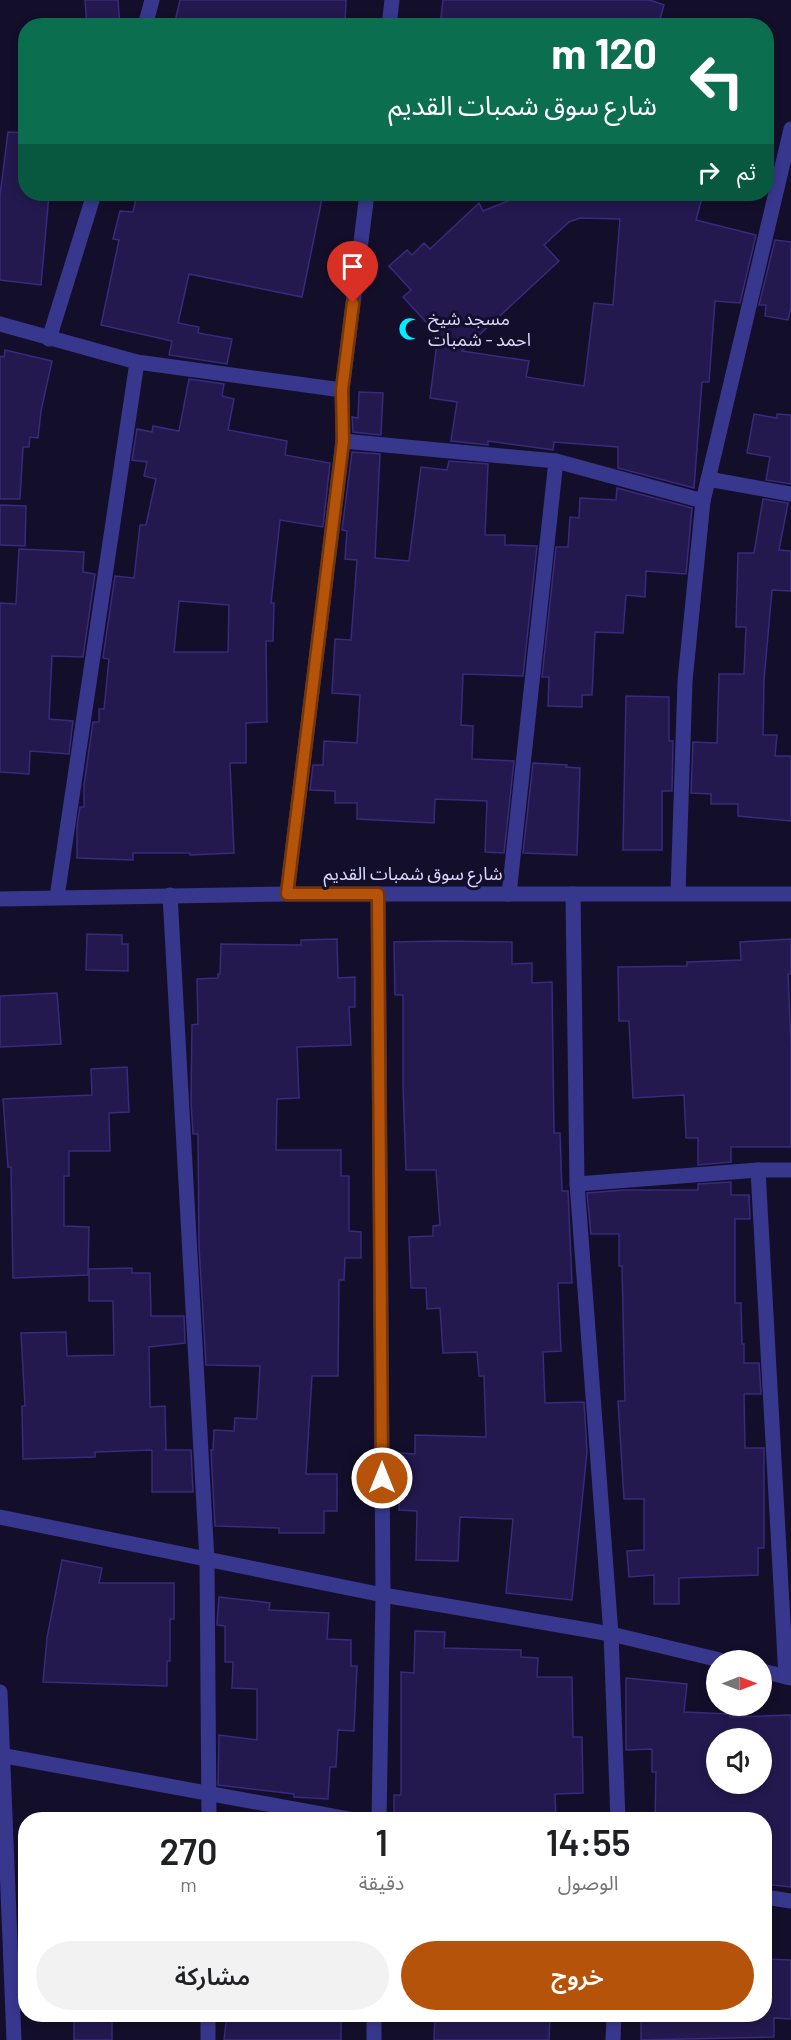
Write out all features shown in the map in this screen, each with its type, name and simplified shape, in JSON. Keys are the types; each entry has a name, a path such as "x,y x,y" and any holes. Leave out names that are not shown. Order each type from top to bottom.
{"street":[{"path":"147,18 152,0"},
{"path":"390,18 392,0"},
{"path":"774,201 791,129"},
{"path":"49,339 91,201"},
{"path":"287,894 343,441 342,390 366,201"},
{"path":"678,893 686,681 703,501 774,201"},
{"path":"0,324 137,362 342,390"},
{"path":"57,897 137,362"},
{"path":"343,441 556,461 703,501"},
{"path":"509,894 556,461"},
{"path":"708,479 791,494"},
{"name":"شارع سوق شمبات القديم","path":"0,899 287,894 791,894"},
{"path":"378,894 383,1595 379,1812"},
{"path":"573,894 577,1184 611,1634 618,1812"},
{"path":"170,895 207,1560 209,1812"},
{"path":"577,1184 758,1170 791,1170"},
{"path":"758,1170 788,1678 772,1674"},
{"path":"0,1517 383,1595 611,1634 706,1657"},
{"path":"0,1692 14,2040"},
{"path":"1,1755 309,1812"},
{"path":"772,1898 791,1901"},
{"path":"208,2022 208,2040"},
{"path":"374,2022 374,2040"},
{"path":"613,2040 614,2022"}],"building":[{"path":"85,0 118,0 119,18 86,18"},
{"path":"180,0 346,0 345,18 176,18"},
{"path":"443,0 650,0 664,5 660,18 441,18"},
{"path":"8,132 18,133 18,201 48,201 41,285 0,280 0,195"},
{"path":"135,201 322,201 302,297 189,274 178,323 199,327 198,333 232,339 227,364 169,355 172,341 101,325 119,240 113,239 120,211 133,212"},
{"path":"508,201 701,201 696,220 756,235 740,303 715,301 709,382 702,382 694,488 618,468 618,447 554,442 553,450 488,441 488,445 451,441 457,402 430,398 438,335 403,297 411,290 389,266 407,250 412,255 424,243 430,249 479,203 483,211","holes":["580,218 620,219 613,305 594,303 584,386 526,377 529,361 462,351 559,261 544,245 569,222"]},
{"path":"775,240 791,242 791,307 788,320 765,316 766,305 759,305"},
{"path":"5,350 52,361 41,411 38,438 30,437 29,447 23,447 20,499 0,499 0,356 4,357"},
{"path":"189,379 224,384 222,396 234,399 228,430 287,441 285,455 330,463 323,527 280,520 271,603 274,603 273,641 266,641 267,722 246,723 246,763 230,763 234,853 190,855 190,853 133,853 133,860 77,858 77,826 80,807 84,807 84,785 93,722 99,722 99,709 104,709 109,659 103,658 115,576 134,578 140,525 146,525 156,479 144,476 147,462 132,460 137,429 152,432 153,426 179,431","holes":["179,601 229,605 228,652 174,652"]},
{"path":"359,392 383,393 381,435 353,432 352,417 358,418"},
{"path":"754,414 777,418 777,414 791,415 791,484 766,480 770,457 747,453"},
{"path":"352,452 380,454 375,558 409,561 421,467 447,470 449,461 488,464 485,535 505,535 505,545 537,546 523,676 463,674 461,725 473,726 472,759 514,761 504,853 485,852 487,801 435,799 434,823 357,819 357,803 335,803 335,791 310,790 313,765 323,765 324,741 357,743 360,695 332,693 335,639 351,640 357,560 345,559 347,531 342,530"},
{"path":"617,488 692,508 686,574 646,571 645,597 626,595 623,633 595,632 592,695 582,695 582,707 548,706 549,677 542,677 556,547 568,547 570,517 579,518 580,498 616,500"},
{"path":"763,499 788,503 779,550 791,551 791,591 772,590 764,680 763,735 777,735 775,756 791,756 791,821 738,816 738,804 711,804 711,794 691,793 693,742 717,743 719,674 744,674 746,627 736,627 738,553 754,553"},
{"path":"0,505 26,506 25,546 0,545"},
{"path":"19,549 84,552 83,572 95,574 83,657 52,656 49,719 73,721 69,754 30,751 29,774 0,772 0,603 16,604"},
{"path":"626,696 669,697 669,741 673,741 672,791 662,791 662,850 623,850"},
{"path":"533,763 580,768 577,855 523,853"},
{"path":"87,934 122,935 122,944 128,944 128,971 86,970"},
{"path":"337,939 338,978 355,977 355,1007 349,1007 351,1045 297,1047 299,1098 277,1099 276,1150 341,1150 341,1176 349,1176 349,1231 361,1232 361,1258 345,1258 344,1280 339,1280 338,1376 312,1376 306,1474 337,1474 337,1511 324,1511 324,1533 279,1533 279,1528 215,1526 211,1450 213,1450 214,1430 234,1431 235,1418 257,1419 260,1366 206,1365 199,1246 198,1134 193,1134 191,1101 192,1025 198,1024 197,979 218,978 221,944 301,945 301,940"},
{"path":"791,939 791,974 788,974 791,1043 791,1147 731,1147 731,1162 698,1165 698,1138 686,1138 684,1095 633,1098 629,1021 619,1021 618,967 687,966 687,962 741,960 740,942"},
{"path":"394,942 512,942 512,964 532,963 532,983 552,982 554,1133 560,1133 562,1191 568,1191 572,1283 558,1283 561,1351 543,1352 545,1403 584,1402 587,1452 572,1600 506,1593 513,1519 460,1517 458,1561 416,1560 417,1511 399,1510 401,1453 415,1454 415,1435 486,1437 484,1376 479,1376 477,1352 443,1353 440,1308 427,1309 426,1288 411,1288 409,1237 433,1236 433,1226 440,1225 436,1170 406,1170 403,995 395,995"},
{"path":"57,993 61,1044 0,1047 0,996"},
{"path":"127,1067 129,1112 109,1113 110,1151 69,1151 69,1176 64,1176 64,1226 89,1227 88,1275 13,1278 11,1167 8,1167 3,1099 92,1095 91,1069"},
{"path":"731,1182 731,1195 749,1195 750,1219 735,1219 735,1303 741,1303 744,1363 759,1363 761,1394 744,1394 745,1448 764,1448 764,1548 758,1548 758,1575 679,1578 679,1604 654,1604 654,1575 629,1577 627,1551 644,1550 644,1499 624,1499 618,1401 625,1401 622,1266 619,1266 619,1234 591,1234 587,1193 624,1190 698,1190 698,1184"},
{"path":"132,1268 132,1273 150,1273 151,1316 184,1316 185,1343 149,1347 150,1407 165,1406 166,1450 191,1450 193,1492 152,1492 152,1450 95,1452 95,1457 23,1459 22,1406 25,1406 21,1333 66,1332 67,1356 114,1355 113,1301 89,1301 89,1269"},
{"path":"62,1560 102,1568 99,1583 174,1583 174,1619 170,1619 170,1661 167,1661 167,1686 43,1682 47,1638"},
{"path":"219,1597 270,1603 269,1610 329,1613 327,1639 351,1640 351,1666 357,1666 354,1731 338,1730 336,1767 330,1767 328,1799 294,1797 294,1794 218,1785 219,1735 257,1740 257,1689 232,1688 233,1662 225,1662 225,1626 217,1625"},
{"path":"415,1631 445,1632 444,1648 521,1650 521,1657 538,1658 537,1677 572,1677 573,1737 582,1737 583,1793 555,1794 556,1812 394,1812 394,1795 401,1795 401,1672 414,1673"},
{"path":"626,1678 687,1684 684,1712 730,1717 791,1715 791,1887 772,1885 772,1812 655,1812 656,1772 652,1772 652,1749 626,1750"},
{"path":"772,1959 791,1960 791,2019 774,2018 774,2037 641,2040 641,2022 772,2022"},
{"path":"74,2022 112,2022 112,2040 74,2040"},
{"path":"226,2022 341,2022 341,2040 224,2040"},
{"path":"435,2022 550,2022 549,2040 434,2040"}],"place":[{"name":"مسجد شيخ احمد - شمبات","path":"410,329"}],"route":[{"path":"353,303 342,390 343,441 287,894 378,894 382,1478"}]}
